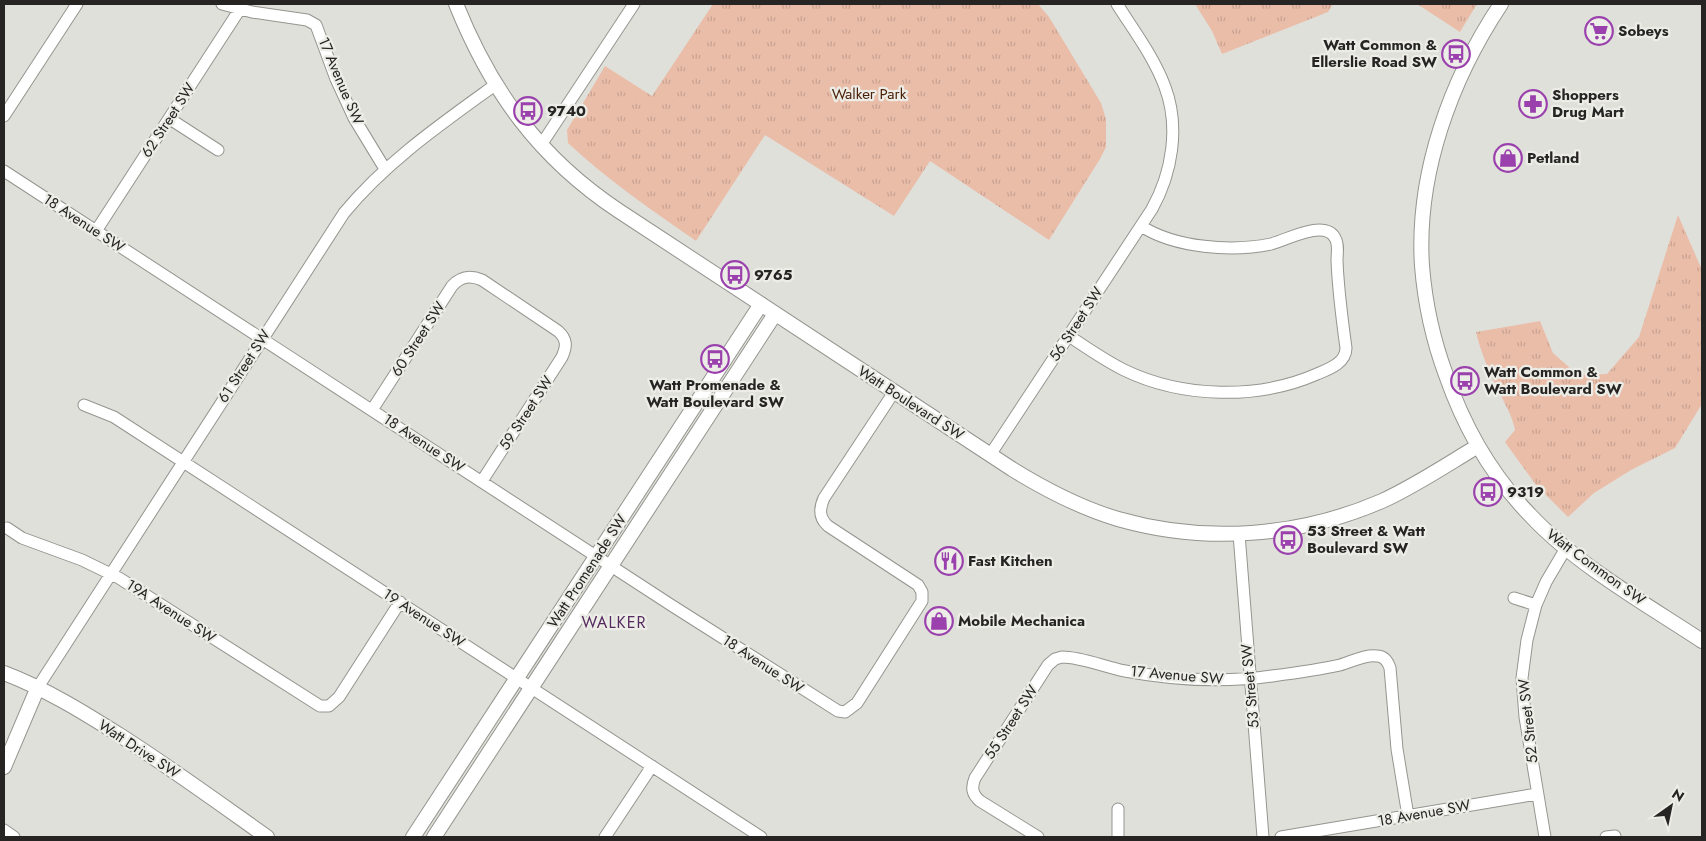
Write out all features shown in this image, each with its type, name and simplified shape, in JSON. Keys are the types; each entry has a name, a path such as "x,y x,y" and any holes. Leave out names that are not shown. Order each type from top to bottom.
{"street":[{"path":"4,116 77,4"},
{"name":"17 Avenue SW","path":"222,4 271,16 306,20 316,25 336,79 354,118 385,169"},
{"name":"Watt Boulevard SW","path":"456,4 476,52 495,85 527,130 571,175 603,201 990,455 1036,484 1062,497 1117,519 1176,532 1239,534 1290,529 1346,514 1401,491 1478,446"},
{"path":"541,145 634,4"},
{"name":"56 Street SW","path":"990,455 1141,226 1161,192 1169,165 1172,146 1172,125 1167,96 1161,78 1149,54 1117,4"},
{"name":"Watt Common SW","path":"1500,4 1470,55 1444,119 1430,168 1423,228 1422,265 1425,294 1438,352 1455,402 1478,446 1530,516 1566,548 1593,568 1702,641"},
{"name":"62 Street SW","path":"96,231 240,9"},
{"name":"61 Street SW","path":"38,686 344,213 385,169 406,151 495,85"},
{"path":"170,119 218,150"},
{"name":"18 Avenue SW","path":"4,171 833,710 845,712 857,703 922,601 922,592 914,582 828,526 820,514 824,498 894,392"},
{"path":"1068,336 1132,374 1172,386 1207,392 1241,391 1283,385 1333,367 1344,356 1346,348 1338,280 1337,244 1335,237 1329,232 1317,230 1261,245 1223,247 1200,245 1161,236 1141,226"},
{"name":"60 Street SW","path":"372,410 452,286 460,279 470,276 482,280 558,331 565,338 566,342"},
{"name":"Watt Promenade SW","path":"414,837 761,304"},
{"name":"Watt Promenade SW","path":"434,837 775,314"},
{"name":"59 Street SW","path":"482,481 562,357 566,348 566,342"},
{"name":"19 Avenue SW","path":"84,405 114,417 761,837"},
{"name":"19A Avenue SW","path":"7,528 22,538 70,555 111,573 320,706 328,706 339,697 400,602"},
{"name":"53 Street SW","path":"1239,534 1263,837"},
{"name":"52 Street SW","path":"1545,837 1525,717 1522,678 1527,640 1536,605 1546,582 1566,548"},
{"path":"1514,598 1536,605"},
{"name":"17 Avenue SW","path":"1058,658 1066,657 1122,670 1175,678 1223,681 1250,679 1338,665 1371,656 1384,658 1390,668 1396,739 1408,816"},
{"name":"55 Street SW","path":"1038,837 980,801 973,792 972,787 975,778 1048,666 1058,658"},
{"name":"Watt Drive SW","path":"4,673 38,686 87,714 145,751 267,837"},
{"path":"4,767 38,686"},
{"path":"605,837 652,766"},
{"name":"18 Avenue SW","path":"1281,837 1537,794"},
{"path":"1118,809 1118,837"},
{"path":"4,830 14,837"}],"green space":[{"name":"Walker Park","path":"713,4 1038,4 1049,17 1101,103 1106,119 1106,147 1049,240 930,161 894,216 765,135 696,241 598,170 568,143 567,130 605,66 652,96"},
{"path":"1195,4 1333,4 1328,12 1222,54 1212,31"},
{"path":"1417,4 1477,4 1460,32"},
{"path":"1678,215 1702,270 1702,404 1675,448 1631,470 1594,493 1568,517 1536,485 1505,442 1515,430 1514,424 1487,365 1476,332 1540,321 1553,353 1578,375 1607,374 1639,337"}],"place":[{"name":"Sobeys","path":"1599,31"},
{"name":"Watt Common & Ellerslie Road SW","path":"1456,54"},
{"name":"Shoppers Drug Mart","path":"1533,104"},
{"name":"9740","path":"528,111"},
{"name":"Petland","path":"1508,158"},
{"name":"9765","path":"735,275"},
{"name":"Watt Promenade & Watt Boulevard SW","path":"715,359"},
{"name":"Watt Common & Watt Boulevard SW","path":"1465,381"},
{"name":"9319","path":"1488,492"},
{"name":"53 Street & Watt Boulevard SW","path":"1288,540"},
{"name":"Fast Kitchen","path":"949,561"},
{"name":"Mobile Mechanica","path":"939,621"}],"district":[{"name":"WALKER","path":"614,622"}]}
